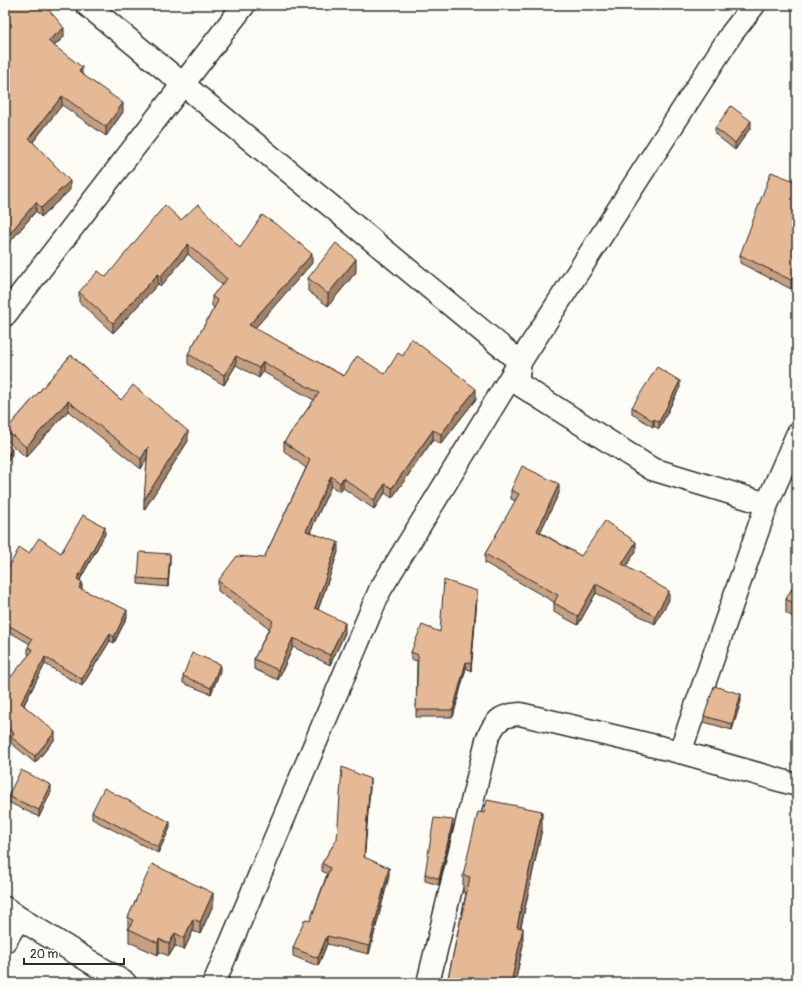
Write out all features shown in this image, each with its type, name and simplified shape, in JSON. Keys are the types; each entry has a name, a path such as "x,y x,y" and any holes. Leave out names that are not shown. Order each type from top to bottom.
{"street":[{"path":"87,5 520,362"},
{"path":"5,315 244,5"},
{"path":"214,983 380,590 520,362 732,33 754,5"},
{"path":"520,362 517,383 652,469 767,504"},
{"path":"680,752 767,504 797,435"},
{"path":"428,983 487,740 492,728 498,720 509,715 520,714 680,752 797,785"},
{"path":"5,941 12,913 126,983"}],"building":[{"path":"5,5 44,5 64,28 48,41 82,67 79,72 123,103 106,127 62,96 29,138 70,181 41,208 36,202 5,239 5,34 12,25 5,18"},
{"path":"731,106 751,121 735,143 715,128"},
{"path":"771,172 797,182 797,269 791,280 740,255"},
{"path":"198,204 240,248 262,215 280,227 312,254 249,325 344,376 357,356 385,374 398,353 403,356 411,338 476,389 441,434 433,430 392,488 385,484 374,500 343,478 340,483 331,476 306,531 338,542 315,608 345,623 330,655 293,638 278,670 254,659 273,621 218,581 237,556 264,558 310,460 284,442 319,393 263,362 259,368 236,356 224,375 188,354 218,301 212,296 227,279 188,244 161,276 158,274 113,323 79,292 98,271 106,277 165,205 181,220"},
{"path":"336,243 356,259 328,294 308,278"},
{"path":"71,355 121,400 133,385 188,431 144,500 148,447 141,459 68,401 26,447 6,430"},
{"path":"657,367 680,381 659,422 654,419 653,421 632,407"},
{"path":"5,444 12,448 5,460"},
{"path":"522,466 559,484 537,531 581,556 605,521 636,542 622,564 669,591 655,616 596,584 578,616 554,603 558,595 485,554 519,494 511,490"},
{"path":"83,515 105,527 77,579 82,582 79,588 127,610 114,637 110,634 82,679 45,657 21,703 55,732 35,756 11,737 14,733 5,726 5,684 33,650 28,647 32,639 8,625 9,622 5,620 5,574 19,548 29,553 39,538 61,553"},
{"path":"140,552 170,554 168,580 138,578"},
{"path":"444,580 477,591 471,664 466,662 453,710 416,710 418,655 411,652 422,625 440,632"},
{"path":"797,580 797,605 786,599"},
{"path":"192,653 220,664 211,688 183,676"},
{"path":"714,686 741,694 732,724 704,716"},
{"path":"797,705 797,719 792,717"},
{"path":"342,767 370,779 364,857 389,868 369,946 327,936 318,958 293,948 305,919 310,921 330,868 322,863 337,839"},
{"path":"21,770 51,785 39,810 8,796"},
{"path":"104,788 170,822 158,847 92,812"},
{"path":"487,800 542,811 517,927 523,928 511,983 447,983 470,877 463,875 478,812 484,813"},
{"path":"434,818 453,820 439,879 425,874"},
{"path":"152,864 213,893 200,922 193,919 184,938 175,933 169,944 159,939 158,943 129,929 133,920 128,917"}]}
